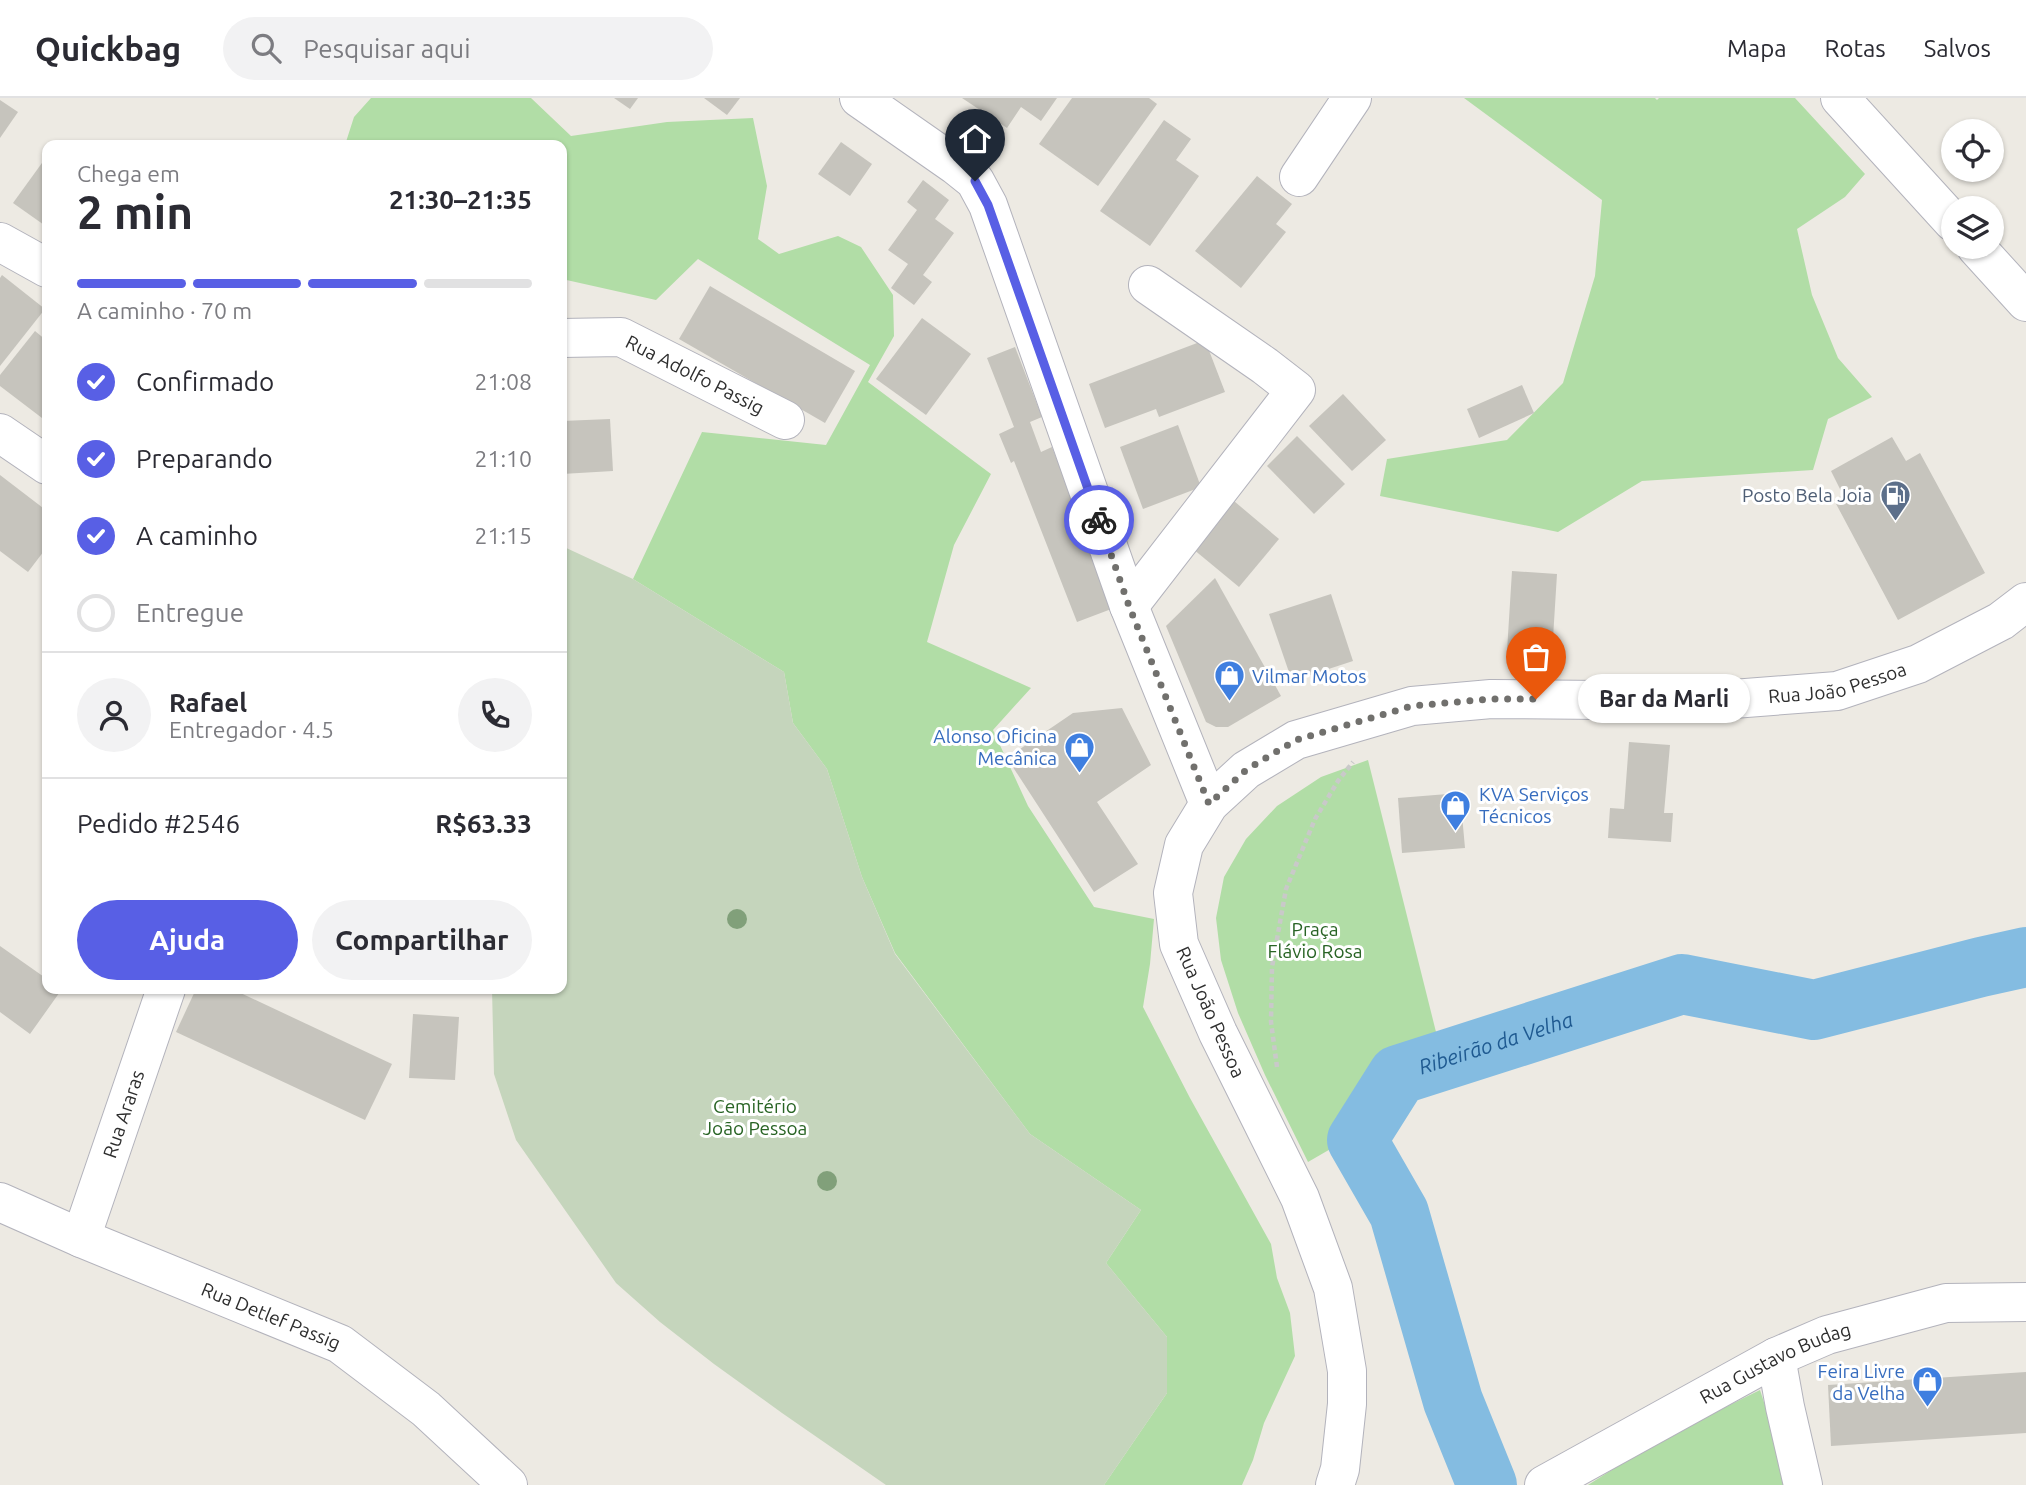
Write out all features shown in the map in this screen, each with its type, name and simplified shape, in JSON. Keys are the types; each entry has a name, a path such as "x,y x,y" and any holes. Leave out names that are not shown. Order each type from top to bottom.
{"street":[{"path":"859,98 975,181 988,205 1129,606 1209,804"},
{"path":"1299,177 1352,98"},
{"path":"1840,98 1941,209"},
{"path":"0,242 42,265"},
{"path":"1987,259 2026,302"},
{"path":"1129,606 1296,390 1148,285"},
{"name":"Rua Adolfo Passig","path":"567,338 621,337 785,420"},
{"path":"0,433 42,462"},
{"name":"Rua João Pessoa","path":"1344,1480 1347,1371 1333,1288 1300,1198 1218,1033 1179,944 1173,893 1184,845 1209,804 1246,770 1296,740 1412,706 1491,699 1707,701 1837,691 1918,664 2000,621 2026,603"},
{"name":"Rua Araras","path":"81,1238 164,994"},
{"name":"Rua Detlef Passig","path":"0,1202 340,1344 426,1409 508,1485"},
{"name":"Rua Gustavo Budag","path":"1549,1482 1776,1357 1827,1335 1946,1303 2026,1302"},
{"path":"1776,1357 1803,1485"}],"path":[{"path":"1279,1077 1270,1022 1272,967 1286,889 1315,819 1338,781 1358,755"}],"green space":[{"path":"371,98 531,98 571,136 667,122 753,118 767,186 758,239 779,254 838,236 861,247 893,295 894,336 868,382 991,474 954,545 927,642 1031,688 993,730 1028,806 1094,907 1154,919 1143,1007 1271,1244 1277,1278 1290,1313 1295,1356 1264,1423 1242,1485 1104,1485 1167,1393 1167,1337 1106,1263 1141,1210 1030,1134 895,953 862,877 827,769 793,723 784,672 633,579 702,432 826,445 870,365 698,259 656,300 567,280 567,140 347,140 354,117"},
{"path":"1464,98 1795,98 1865,174 1845,197 1797,229 1812,295 1838,358 1872,397 1828,419 1813,470 1642,481 1558,532 1380,496 1387,459 1507,440 1563,383 1595,276 1602,200"},
{"name":"Cemitério João Pessoa","path":"567,548 633,579 784,672 793,723 827,769 862,877 895,954 1030,1134 1141,1210 1106,1263 1167,1337 1167,1393 1104,1485 886,1485 714,1364 616,1283 516,1140 494,1074 492,994 567,994"},
{"name":"Praça Flávio Rosa","path":"1368,760 1436,1032 1371,1076 1350,1114 1346,1140 1308,1162 1238,1013 1221,960 1216,918 1224,877 1246,839 1277,806 1321,777"},
{"path":"1760,1390 1791,1485 1588,1485 1659,1440"}],"building":[{"path":"614,98 638,98 630,109"},
{"path":"704,98 740,98 727,115"},
{"path":"962,98 1057,98 1041,121 1021,107 1007,128"},
{"path":"1072,98 1149,98 1157,104 1098,186 1039,144"},
{"path":"0,100 18,112 0,138"},
{"path":"1164,120 1191,139 1176,160 1199,176 1150,246 1100,211"},
{"path":"841,142 872,164 850,196 818,174"},
{"path":"42,163 42,223 13,203"},
{"path":"1257,176 1292,204 1276,224 1286,232 1241,288 1195,251"},
{"path":"923,180 949,200 935,219 954,233 923,275 932,282 914,305 891,288 908,264 888,250 917,210 907,202"},
{"path":"2,275 42,307 42,313 0,366"},
{"path":"710,286 855,371 825,423 679,339"},
{"path":"922,318 971,354 926,415 876,379"},
{"path":"35,331 42,337 42,418 0,386 0,375"},
{"path":"1205,340 1225,392 1159,417 1156,409 1105,428 1089,384"},
{"path":"1015,347 1042,417 1030,422 1041,452 1052,447 1114,608 1077,622 1014,461 1011,463 999,434 1014,427 987,358"},
{"path":"1522,385 1534,413 1479,438 1467,409"},
{"path":"1343,394 1386,440 1352,471 1309,426"},
{"path":"610,419 613,471 567,474 567,421"},
{"path":"1178,425 1201,487 1143,509 1120,447"},
{"path":"1297,436 1345,484 1314,514 1267,466"},
{"path":"1892,437 1906,461 1920,453 1985,573 1898,620 1834,500 1843,495 1831,471"},
{"path":"0,475 42,507 42,554 28,572 0,551"},
{"path":"1228,496 1279,539 1239,587 1187,544"},
{"path":"1512,571 1557,574 1552,654 1507,651"},
{"path":"1215,578 1281,696 1228,727 1216,727 1206,722 1166,626"},
{"path":"1331,594 1353,661 1292,681 1269,614"},
{"path":"1122,708 1151,765 1097,802 1138,864 1094,892 1007,758 1073,713"},
{"path":"1629,742 1670,745 1664,813 1673,813 1671,842 1608,838 1610,808 1624,809"},
{"path":"1460,793 1465,848 1402,853 1398,798"},
{"path":"0,946 42,975 42,994 58,994 30,1034 0,1012"},
{"path":"194,994 243,994 392,1064 365,1120 176,1032"},
{"path":"413,1014 459,1017 455,1080 409,1078"},
{"name":"Feira Livre da Velha","path":"2026,1372 2026,1433 1831,1446 1828,1385"}],"waterway":[{"name":"Ribeirão da Velha","path":"1487,1485 1453,1401 1399,1213 1357,1140 1398,1075 1682,984 1814,1010 2026,957"}],"way so far":[{"path":"1099,520 1129,606 1209,804 1246,770 1296,740 1412,706 1491,699 1536,699"}],"place":[{"name":"Posto Bela Joia","path":"1895,522"},
{"name":"Bar da Marli","path":"1536,699"},
{"name":"Vilmar Motos","path":"1229,703"},
{"name":"Alonso Oficina Mecânica","path":"1080,774"},
{"name":"KVA Serviços Técnicos","path":"1456,832"},
{"name":"Feira Livre da Velha","path":"1928,1409"}],"route":[{"path":"975,181 988,205 1099,520"}]}
